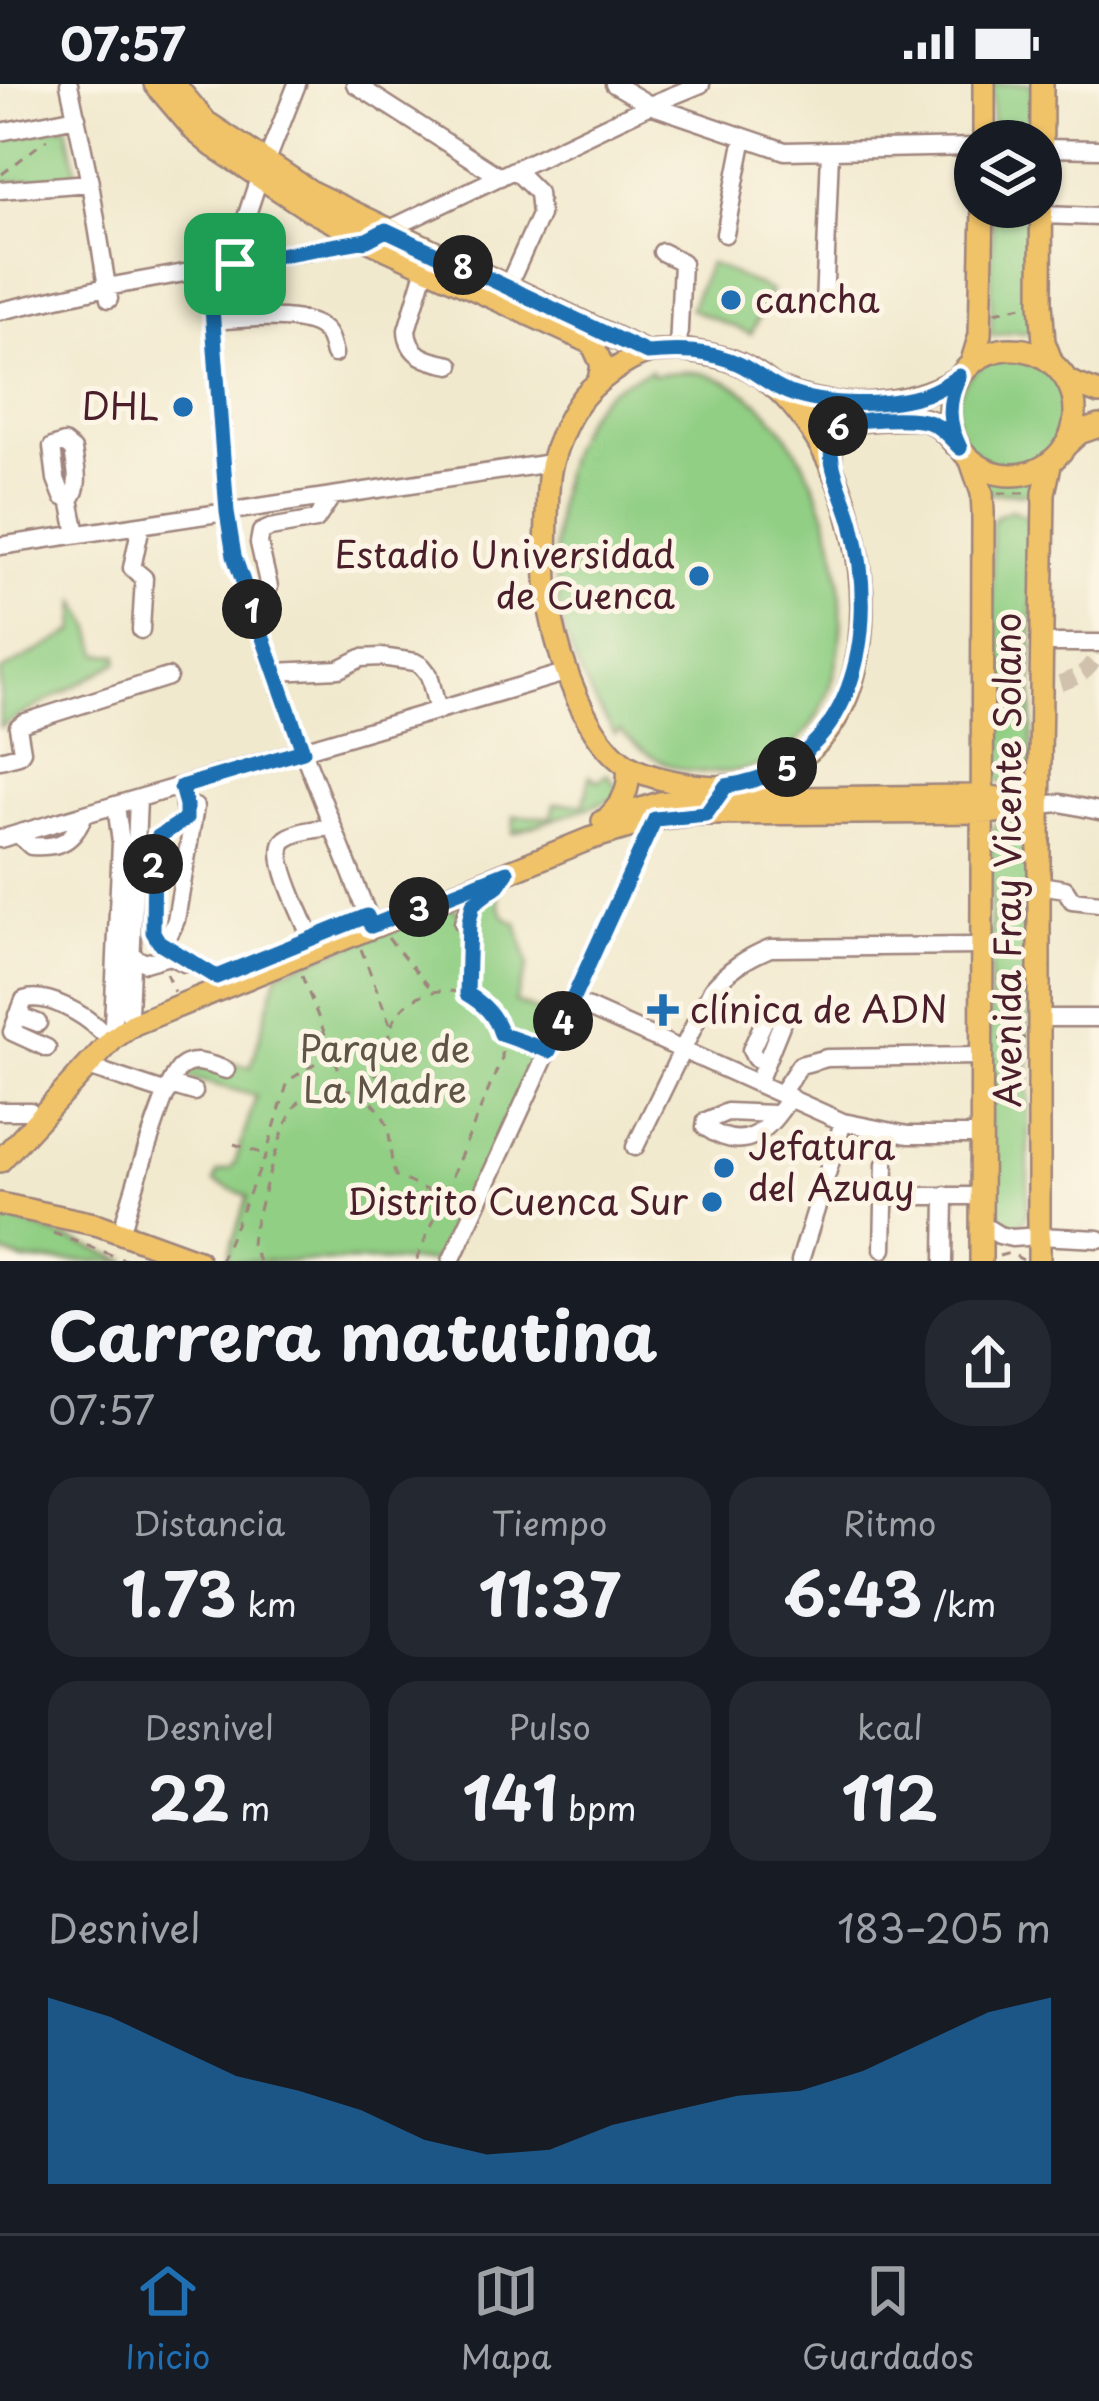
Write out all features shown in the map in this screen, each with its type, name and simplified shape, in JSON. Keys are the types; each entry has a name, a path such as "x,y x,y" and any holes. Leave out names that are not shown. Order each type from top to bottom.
{"main road":[{"path":"155,84 195,131 313,193 426,267 592,343 602,365 599,380"},
{"path":"174,84 206,122 308,209 508,286 647,353"},
{"path":"984,84 984,120"},
{"path":"1042,84 1043,120"},
{"path":"966,455 951,431 948,412 951,394 979,341 983,228"},
{"path":"1042,228 1044,343 1067,381 1075,416 1071,434 1057,455"},
{"path":"0,1145 114,1023 311,938 440,899 590,839 717,800 800,759 827,732 845,697 860,638 860,564 832,463 810,427 742,365 678,350 647,353 599,380 579,402 551,463 546,545 552,618 586,717 607,745 628,766 717,800"},
{"path":"768,384 811,400 889,402 928,394 986,354 1020,350 1052,363"},
{"path":"1067,381 1099,393"},
{"path":"832,463 831,438 836,427 848,420 924,419 939,426 986,470 1003,474 1036,470 1079,433 1099,426"},
{"name":"Avenida Fray Vicente Solano","path":"966,455 982,494 981,1261"},
{"name":"Avenida Fray Vicente Solano","path":"1039,1261 1040,886 1032,811 1050,685 1042,643 1044,494 1057,455"},
{"path":"607,820 624,801 628,766"},
{"path":"0,1162 113,1039 134,1024 607,820 660,803 717,800 980,805 996,797 1032,811"},
{"path":"0,1204 64,1216 198,1261"}],"street":[{"path":"69,84 108,293"},
{"path":"235,264 262,170 297,84"},
{"path":"614,84 650,105 785,152 954,148"},
{"path":"0,310 108,293 209,267 377,235 701,84"},
{"path":"701,84 693,98 707,122"},
{"path":"366,87 538,194 540,215 508,286"},
{"path":"0,132 77,117"},
{"path":"725,234 744,137"},
{"path":"1062,148 1099,149"},
{"path":"824,307 830,151"},
{"path":"0,190 91,183"},
{"path":"301,253 320,226 308,209"},
{"path":"1062,216 1099,217"},
{"path":"662,252 682,262 678,350"},
{"path":"209,267 234,556 369,921"},
{"path":"426,267 407,341 426,360 451,365"},
{"path":"213,321 314,323 326,330 334,354"},
{"path":"0,546 551,463"},
{"path":"268,587 261,532 316,520 332,496"},
{"path":"70,499 77,534"},
{"path":"141,525 132,568 144,578 141,630"},
{"path":"1042,643 1098,649"},
{"path":"275,672 339,669 361,658 415,662 429,675 438,711"},
{"path":"9,836 568,672"},
{"path":"0,760 22,751 17,732 23,723 168,677"},
{"path":"188,784 186,819 158,837 154,848 153,932 159,942 212,979"},
{"path":"159,942 176,920 195,802 188,784"},
{"path":"114,1023 131,955 138,799"},
{"path":"1032,811 1061,803 1099,811"},
{"path":"114,1023 121,842 116,806"},
{"path":"451,1261 655,819"},
{"path":"311,938 281,865 279,848 284,840 306,831 333,827"},
{"path":"166,832 190,840"},
{"path":"1040,886 1065,889 1072,900 1099,903"},
{"path":"634,1147 712,989 749,956 770,948 980,946"},
{"path":"131,955 145,963 172,956 212,979"},
{"path":"47,1048 15,1036 12,1028 24,1000 33,996 89,1019 114,1023"},
{"path":"573,1000 843,1122 908,1135 980,1136"},
{"path":"17,1016 38,1023"},
{"path":"1039,1028 1099,1018"},
{"path":"758,1082 766,1037"},
{"path":"775,1114 800,1065 827,1058 981,1048"},
{"path":"121,1233 176,1072 189,1063 226,1070"},
{"path":"88,1067 194,1093"},
{"path":"0,1111 30,1111"},
{"path":"800,1261 843,1122"},
{"path":"883,1249 885,1163"},
{"path":"885,1196 980,1196"},
{"path":"944,1261 945,1196"},
{"path":"981,1224 1012,1238 1099,1239"}],"path":[{"path":"0,175 50,137"},
{"path":"982,312 1041,303"},
{"path":"982,494 1044,494"},
{"path":"467,994 469,922"},
{"path":"389,942 433,991"},
{"path":"362,951 391,1026"},
{"path":"166,971 175,994"},
{"path":"303,980 347,1092"},
{"path":"260,1261 251,1245 252,1235 290,1116 313,1094 336,1095 372,1078 384,1064 391,1026 400,1010 433,991 452,990 486,1006 501,1034 502,1058 416,1261"},
{"path":"981,1048 1039,1028"},
{"path":"501,1034 549,1051"},
{"path":"220,1261 266,1155 288,1081 332,1052"},
{"path":"358,1088 387,1124 395,1176 474,1212"},
{"path":"234,1144 266,1155"},
{"path":"48,1232 128,1261"},
{"path":"993,1261 1010,1253 1024,1261"}],"green space":[{"path":"992,84 1033,84 1033,120 992,120"},
{"path":"67,126 77,176 0,183 0,138"},
{"path":"992,228 1033,228 1033,334 991,336"},
{"name":"cancha","path":"709,263 771,291 751,334 690,309"},
{"path":"1011,357 1032,361 1050,373 1062,391 1066,412 1062,433 1050,451 1032,463 1011,467 990,463 972,451 960,433 956,412 960,391 972,373 990,361"},
{"path":"651,370 652,375 692,372 715,377 762,406 799,455 826,516 840,583 839,648 823,706 788,749 734,771 700,772 672,766 620,730 615,734 584,682 563,626 555,541 570,450 581,424 602,397"},
{"path":"971,461 1011,473 1051,461 1044,493 982,493"},
{"path":"1011,510 1026,516 1032,531 1032,767 1025,781 1010,786 992,773 992,523"},
{"path":"77,602 91,625 99,654 118,655 118,662 0,727 0,672 75,631"},
{"path":"607,774 618,788 617,798 513,833 514,816 551,817 554,804 584,804 590,775 598,781"},
{"path":"1010,819 1024,824 1030,839 1028,1212 1020,1224 1003,1229 988,1215 991,831 995,824"},
{"name":"Parque de La Madre","path":"497,892 504,916 517,923 528,965 515,1002 554,1017 439,1261 226,1261 248,1196 214,1182 218,1172 235,1163 256,1096 176,1074 229,1063 251,1067 278,972 412,923 420,915 449,906 459,912"},
{"path":"0,1215 128,1261 25,1261 0,1252"}],"tunnel":[{"path":"1060,683 1082,673 1097,654"}],"place":[{"name":"cancha","path":"731,300"},
{"name":"DHL","path":"183,407"},
{"name":"Estadio Universidad de Cuenca","path":"699,576"},
{"name":"clínica de ADN","path":"663,1010"},
{"name":"Jefatura del Azuay","path":"724,1168"},
{"name":"Distrito Cuenca Sur","path":"712,1202"}],"route":[{"path":"386,230 647,353 678,350 718,356 742,365 768,384 811,400 898,401 928,394 959,376 948,412 960,448 939,426 924,419 848,420 836,427 830,444 832,463 860,564 860,638 845,697 827,732 800,759 754,782 726,786 706,814 655,819 549,1051 501,1034 486,1006 467,994 473,904 507,872 371,926 367,916 216,977 159,942 153,932 154,848 158,837 186,819 181,787 303,751 234,556 227,512 209,267 235,264 367,240 386,230"}]}
